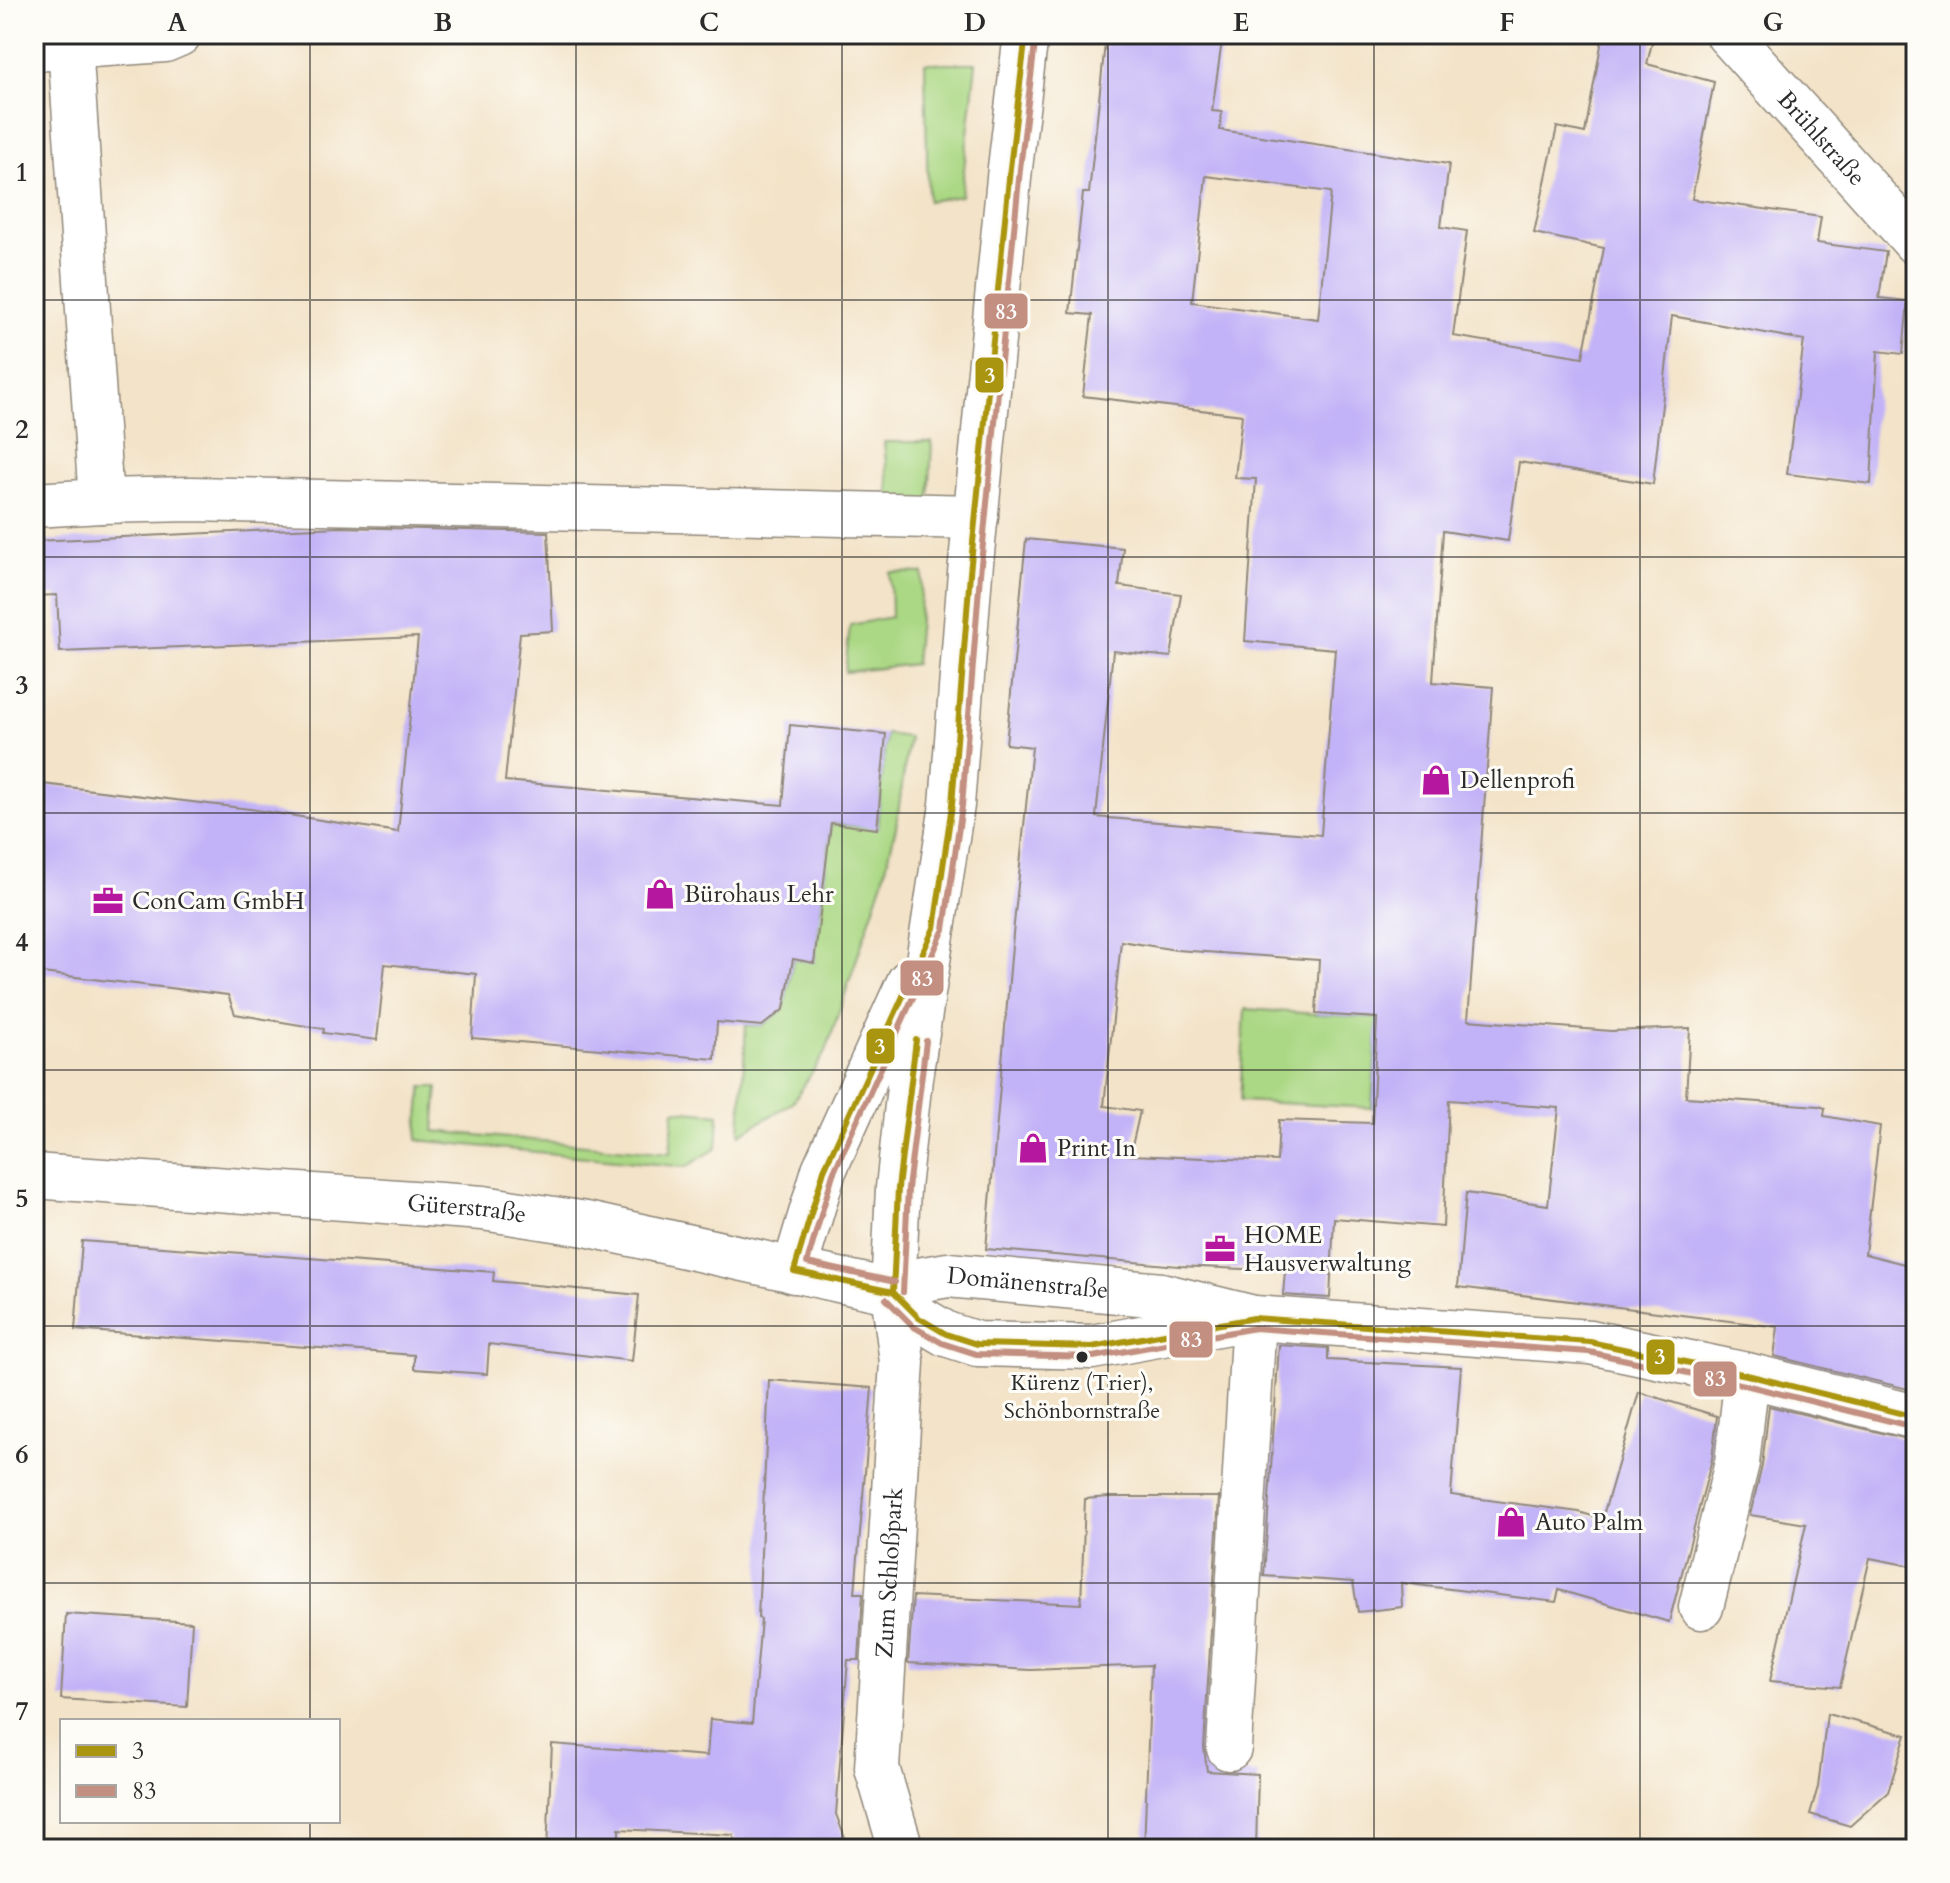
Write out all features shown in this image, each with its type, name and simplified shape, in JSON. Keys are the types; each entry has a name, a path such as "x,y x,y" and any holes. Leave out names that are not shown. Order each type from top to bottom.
{"street":[{"path":"101,501 52,47 165,40 179,34"},
{"name":"Zum Schloßpark","path":"901,1849 877,1768 902,1362 893,1292 898,1188 904,1125 952,805 976,517 1026,34"},
{"name":"Brühlstraße","path":"1728,34 1916,243"},
{"path":"34,505 192,499 976,517"},
{"path":"794,1271 824,1170 934,928"},
{"name":"Güterstraße","path":"34,1176 483,1208 586,1224 893,1292"},
{"name":"Domänenstraße","path":"1254,1318 1092,1347 977,1344 946,1334 919,1318 893,1292 924,1279 948,1275 1161,1295 1254,1318 1590,1342 1747,1375 1916,1417"},
{"path":"1229,1748 1254,1318"},
{"path":"1701,1607 1737,1463 1747,1375"}],"green space":[{"path":"925,63 976,63 961,196 928,201"},
{"path":"884,442 932,442 929,503 890,501"},
{"path":"890,572 923,573 915,664 845,672 850,625 891,617"},
{"path":"886,734 909,737 896,827 883,880 826,1051 792,1103 740,1134 746,1025 762,1026 784,1009 793,959 814,962 831,824 877,828"},
{"path":"1245,1009 1378,1018 1372,1108 1240,1101"},
{"path":"422,1087 438,1087 434,1131 670,1153 674,1110 719,1114 717,1148 686,1167 417,1140"}],"building":[{"path":"1106,34 1223,34 1212,111 1222,112 1220,130 1449,164 1441,227 1467,231 1453,336 1583,357 1604,248 1534,233 1557,127 1585,133 1603,34 1654,34 1647,64 1714,82 1692,199 1821,217 1817,243 1886,252 1879,298 1908,301 1903,354 1878,351 1871,484 1787,474 1804,340 1672,316 1653,484 1519,462 1508,541 1443,531 1433,682 1493,687 1468,1020 1611,1031 1690,1028 1686,1097 1819,1106 1825,1108 1824,1116 1880,1126 1865,1254 1916,1267 1916,1391 1774,1356 1778,1327 1458,1287 1466,1193 1548,1205 1559,1108 1449,1100 1443,1227 1334,1218 1330,1298 1283,1295 1285,1271 1179,1266 986,1249 1032,747 1006,744 1026,539 1123,548 1119,586 1181,594 1171,657 1113,651 1096,817 1321,835 1335,649 1245,641 1256,479 1235,478 1242,415 1083,396 1092,315 1070,313 1083,193 1089,193","holes":["1206,176 1331,192 1318,319 1192,302","1121,941 1176,950 1319,960 1316,1014 1377,1018 1372,1123 1279,1120 1277,1161 1130,1155 1140,1111 1104,1106"]},
{"path":"339,527 548,532 553,631 520,633 505,781 783,805 790,725 886,734 877,829 831,823 814,963 793,959 784,1009 762,1026 717,1022 715,1059 472,1038 476,974 385,964 377,1040 323,1033 324,1029 235,1014 228,995 34,972 34,783 250,809 398,832 418,637 60,652 57,595 34,596 34,541"},
{"path":"82,1241 494,1272 493,1281 639,1295 632,1361 489,1344 487,1374 414,1369 414,1355 75,1330"},
{"path":"1279,1345 1328,1348 1328,1360 1461,1367 1451,1495 1579,1512 1602,1519 1639,1392 1717,1416 1712,1459 1669,1622 1559,1590 1556,1602 1401,1583 1402,1607 1358,1612 1353,1582 1264,1576"},
{"path":"769,1380 872,1388 855,1593 863,1593 859,1660 848,1660 836,1814 849,1849 739,1849 733,1835 619,1829 619,1849 547,1849 552,1744 707,1756 710,1719 752,1723 761,1619 758,1618"},
{"path":"1769,1406 1916,1441 1916,1567 1870,1558 1840,1687 1770,1681 1806,1524 1750,1515 1762,1466"},
{"path":"1219,1497 1204,1747 1207,1771 1258,1774 1256,1849 1144,1849 1151,1665 1031,1670 908,1663 913,1596 1081,1604 1085,1499"},
{"path":"66,1614 192,1622 187,1707 61,1699"},
{"path":"1827,1714 1906,1735 1888,1792 1850,1826 1810,1814 1818,1787"}],"transit line":[{"name":"3","path":"893,1292 794,1271 824,1170 934,928 952,805 970,573 1026,34"},
{"name":"83","path":"895,1282 807,1263 833,1174 944,929 962,806 980,574 1036,35"},
{"name":"3","path":"893,1292 898,1188 916,1040"},
{"name":"83","path":"903,1292 908,1189 926,1041"},
{"name":"3","path":"893,1292 919,1318 946,1334 977,1344 1092,1347 1254,1318 1590,1342 1747,1375 1916,1417"},
{"name":"83","path":"886,1299 914,1327 942,1343 976,1354 1093,1357 1255,1328 1589,1352 1745,1385 1914,1427"}],"place":[{"name":"Dellenprofi","path":"1436,780"},
{"name":"Bürohaus Lehr","path":"660,894"},
{"name":"ConCam GmbH","path":"108,901"},
{"name":"Print In","path":"1033,1148"},
{"name":"HOME Hausverwaltung","path":"1220,1249"},
{"name":"Kürenz (Trier), Schönbornstraße","path":"1082,1357"},
{"name":"Auto Palm","path":"1511,1522"}]}
